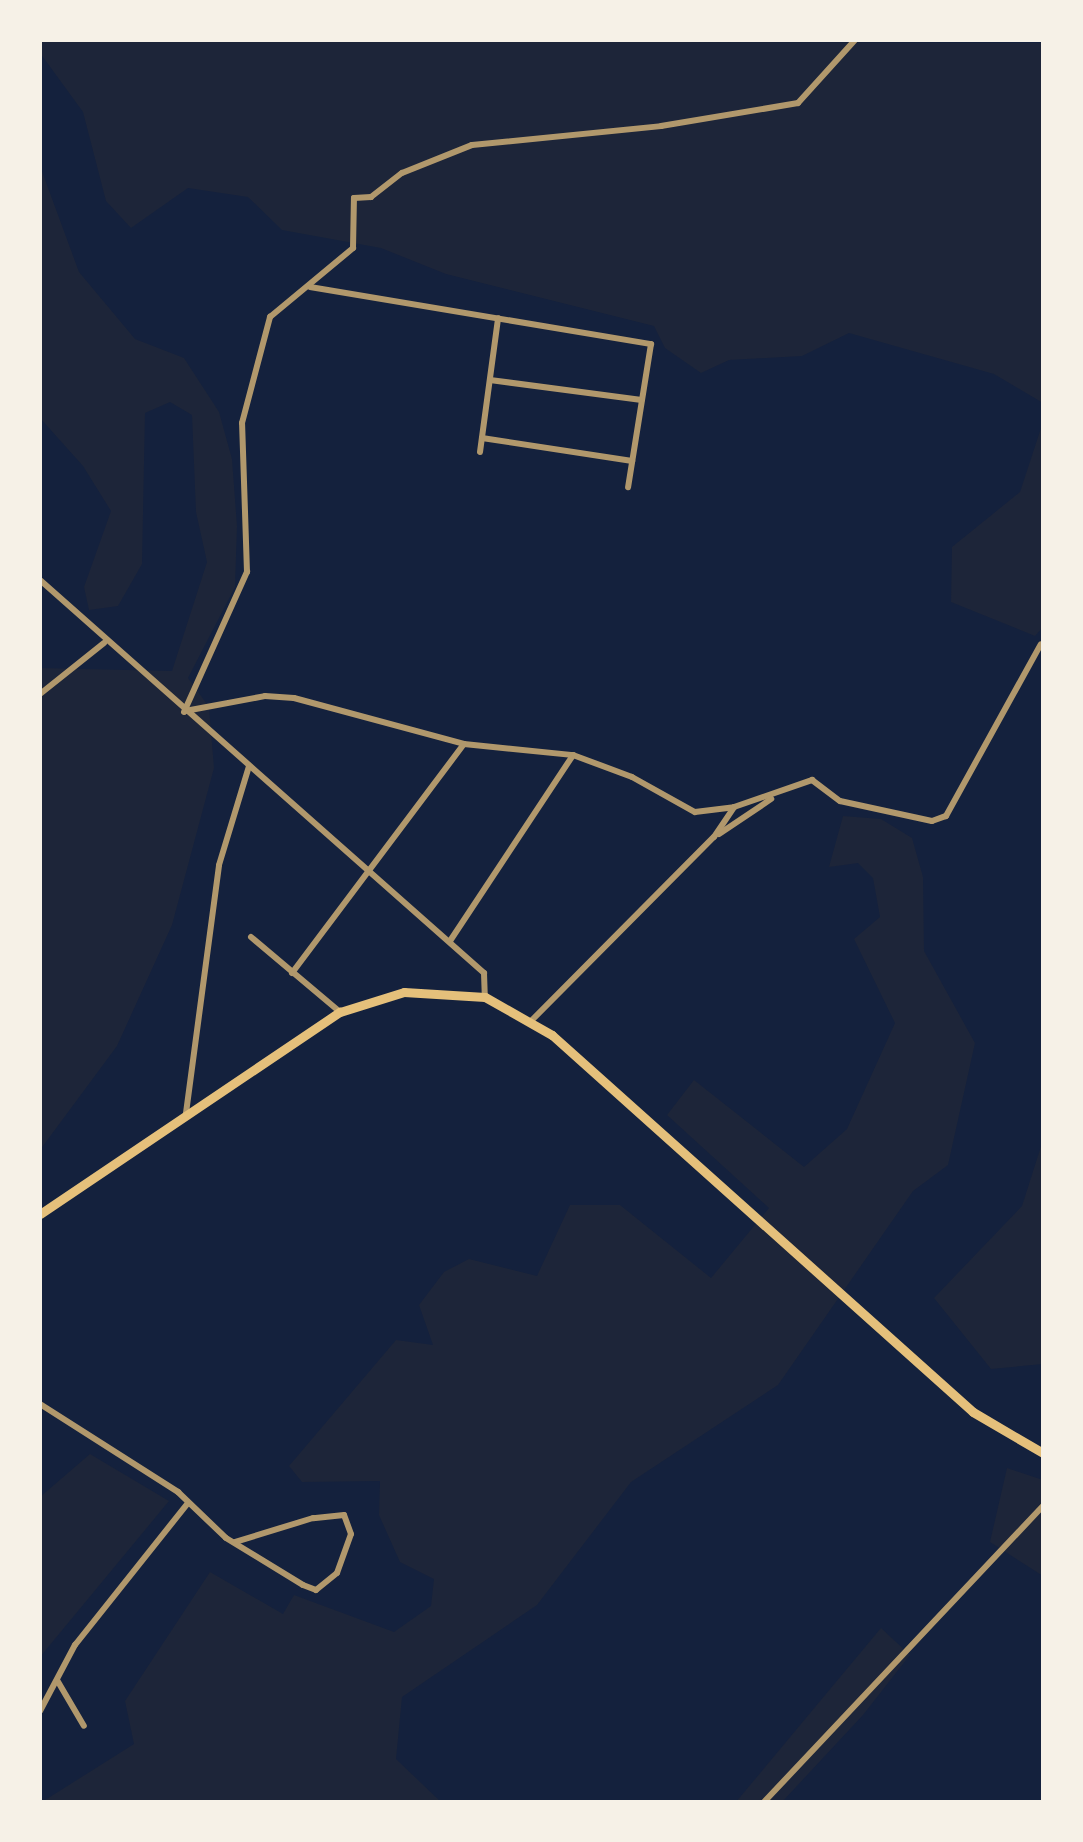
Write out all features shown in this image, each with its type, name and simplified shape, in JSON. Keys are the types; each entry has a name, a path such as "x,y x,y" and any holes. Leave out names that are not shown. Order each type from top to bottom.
{"main road":[{"path":"40,1214 340,1012 404,992 485,996 532,1020 973,1412 1043,1453"}],"street":[{"path":"184,712 247,572 242,422 270,317 356,244 354,198 379,192 424,162 506,138 661,126 798,103 855,40"},
{"path":"308,286 651,344 628,487"},
{"path":"480,452 498,318"},
{"path":"490,380 642,400"},
{"path":"482,438 632,461"},
{"path":"40,580 104,643 450,941 484,973 485,996"},
{"path":"40,694 104,643"},
{"path":"184,712 264,696 294,698 464,744 574,756 632,777 695,812 734,807 812,780 840,801 939,820 1040,644"},
{"path":"292,973 374,872 464,744"},
{"path":"450,941 574,756"},
{"path":"186,1113 219,866 248,766"},
{"path":"714,837 777,795"},
{"path":"532,1020 714,837 734,807"},
{"path":"251,938 340,1012"},
{"path":"40,1404 188,1503 235,1542 316,1590 344,1564 351,1534 344,1515 313,1518 235,1542"},
{"path":"40,1711 56,1679 188,1503"},
{"path":"764,1802 1043,1506"},
{"path":"56,1679 84,1726"}],"shaded area":[{"path":"40,40 1043,43 1043,403 994,374 849,333 802,356 729,360 701,373 665,348 654,326 446,274 381,248 282,230 248,197 188,188 131,228 106,201 83,112 40,53"},
{"path":"40,166 79,272 135,339 184,358 219,412 232,459 237,526 235,587 188,678 209,707 214,768 172,925 117,1046 40,1150 40,668 172,671 207,562 196,512 192,415 170,402 145,413 142,564 118,606 89,610 84,587 111,511 83,466 40,418"},
{"path":"1043,422 1043,627 1035,636 951,602 952,547 1020,492"},
{"path":"843,816 881,819 912,838 923,877 924,951 975,1043 948,1165 913,1191 778,1385 631,1482 537,1605 402,1697 396,1759 441,1802 42,1802 134,1744 125,1701 210,1572 283,1614 294,1595 394,1632 431,1606 434,1579 400,1562 379,1515 380,1481 302,1482 289,1466 396,1340 433,1345 419,1305 444,1272 469,1259 537,1276 570,1205 620,1205 711,1278 769,1208 667,1115 694,1080 804,1167 847,1129 895,1023 854,939 880,917 873,878 858,863 829,867"},
{"path":"1043,1140 1043,1364 991,1369 934,1298 1022,1206"},
{"path":"90,1454 169,1501 40,1657 40,1497"},
{"path":"1007,1468 1043,1480 1043,1576 990,1542"},
{"path":"881,1628 910,1655 863,1715 782,1802 736,1802"}]}
